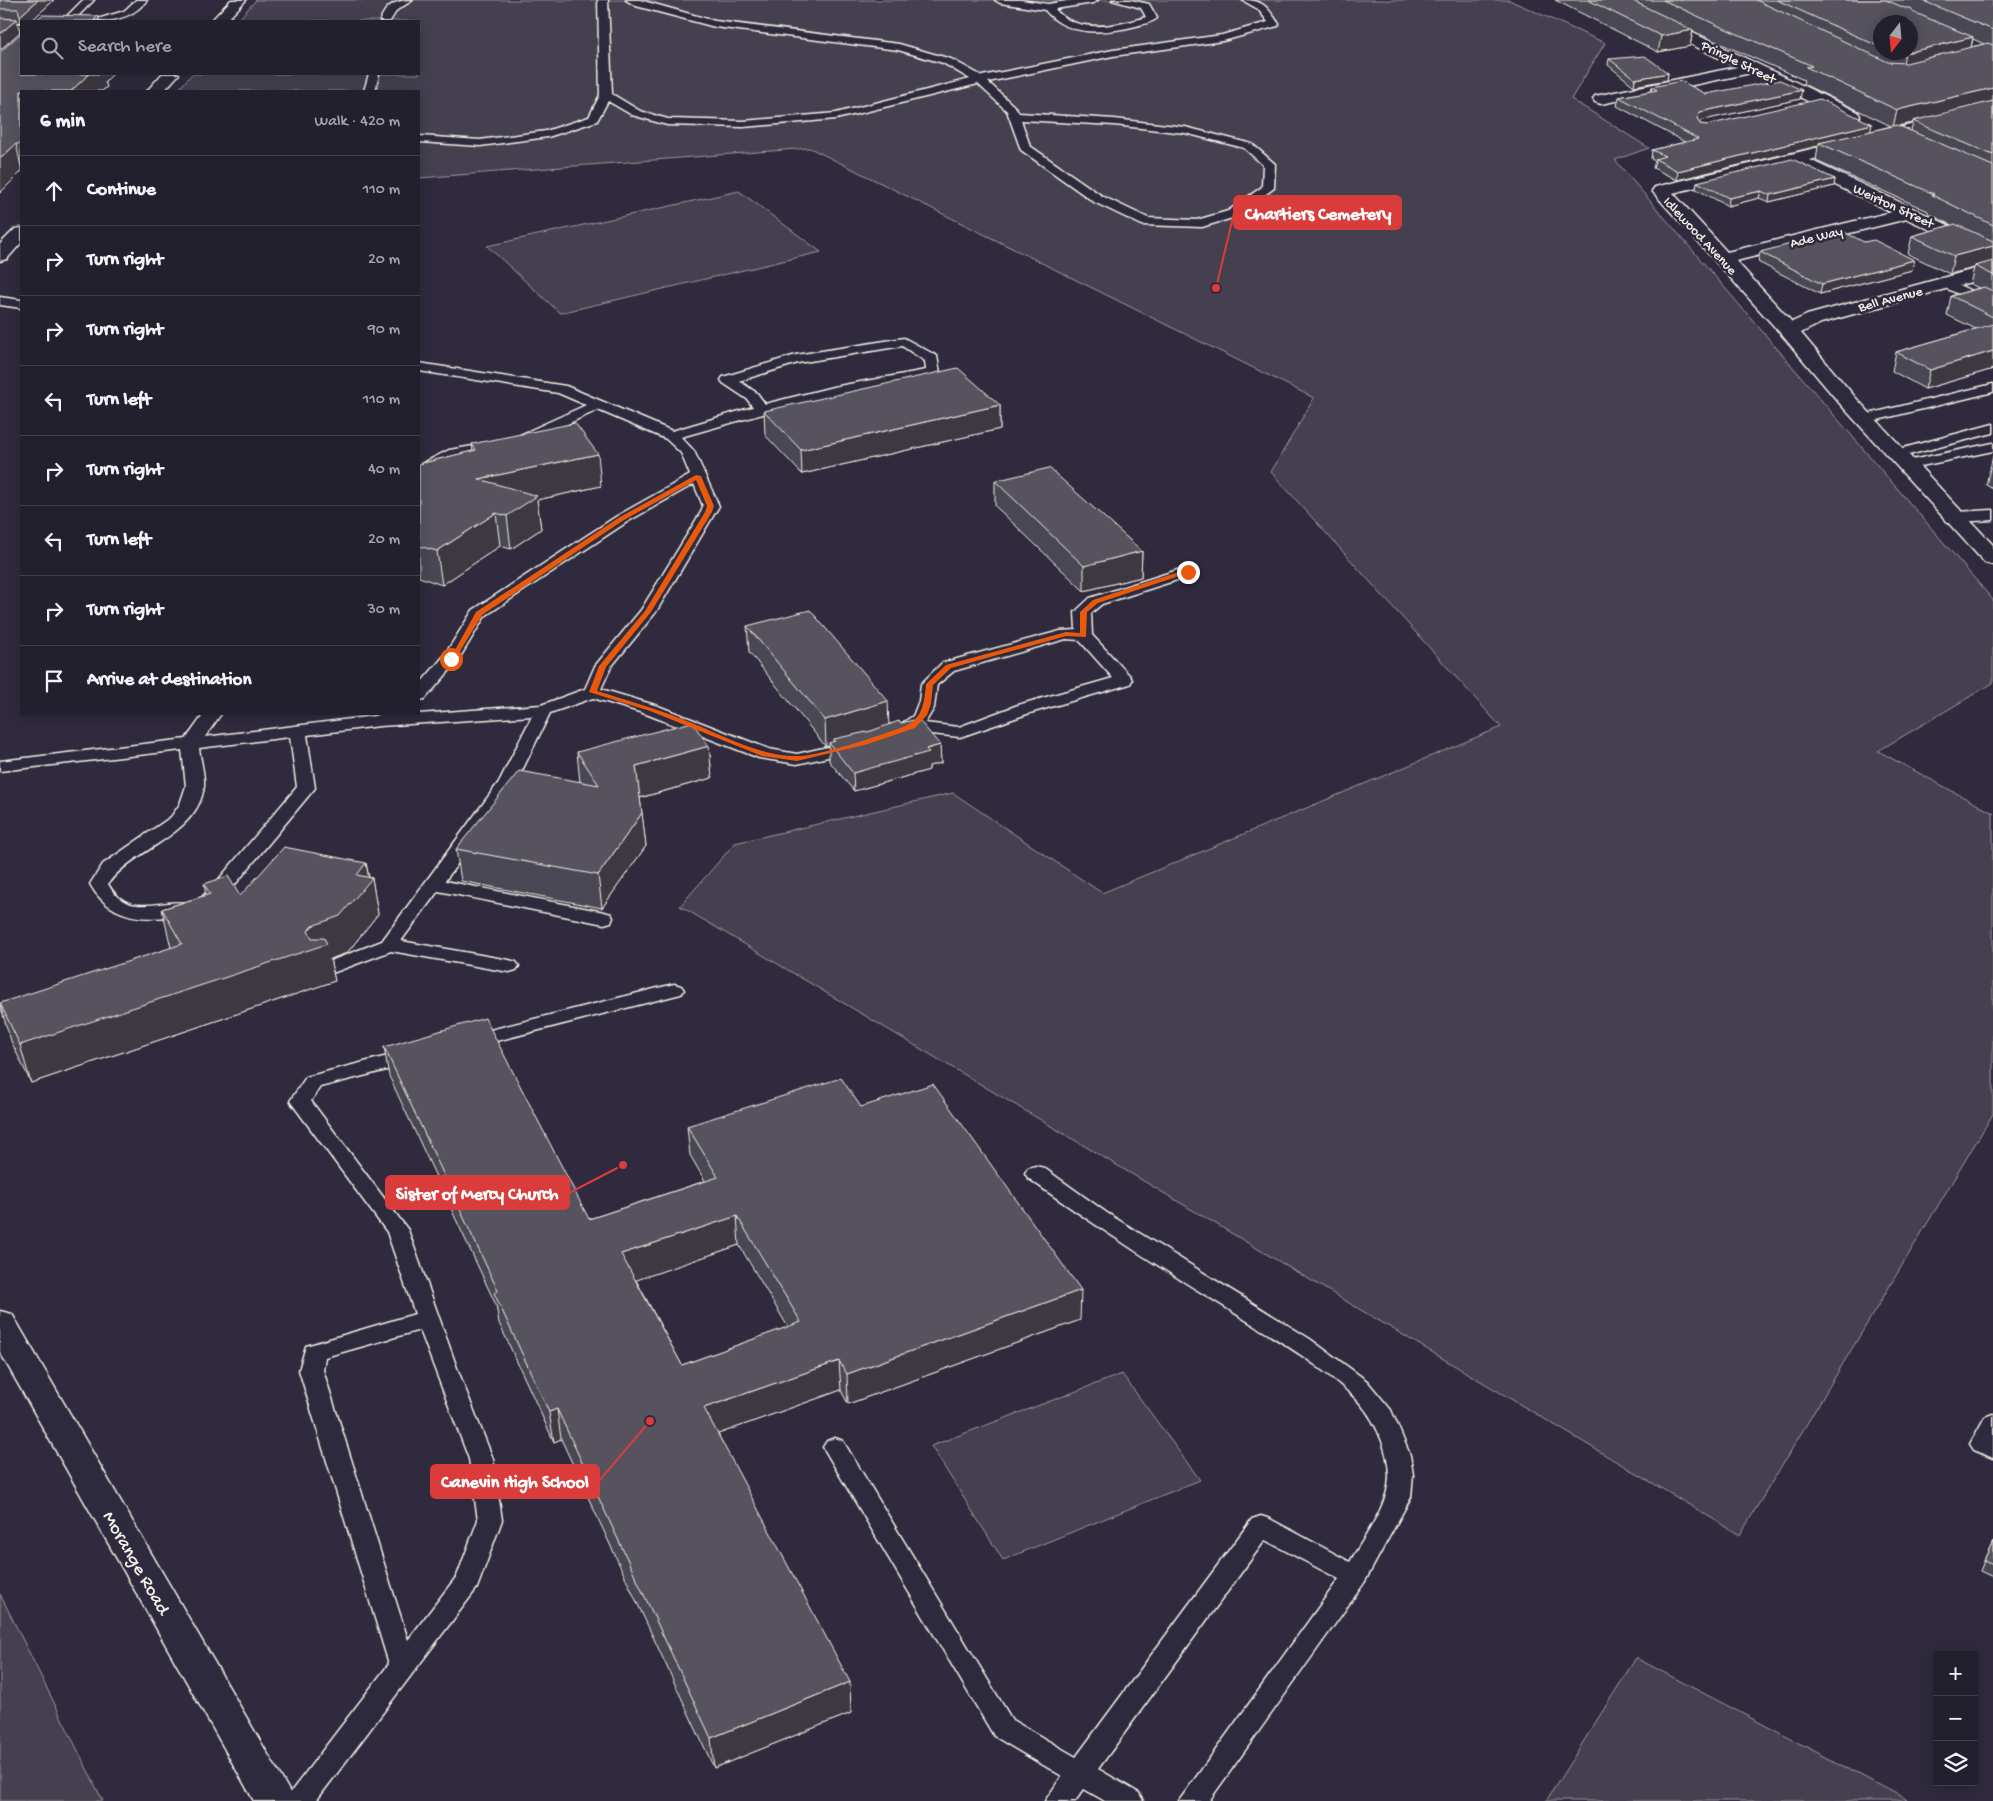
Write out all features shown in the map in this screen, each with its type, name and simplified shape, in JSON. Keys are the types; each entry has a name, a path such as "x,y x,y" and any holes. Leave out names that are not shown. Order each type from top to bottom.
{"street":[{"path":"219,20 240,0"},
{"name":"Pringle Street","path":"1612,0 1892,135"},
{"path":"1601,99 1755,68"},
{"path":"156,90 170,75"},
{"path":"1792,107 1822,100"},
{"name":"Idlewood Avenue","path":"1991,112 1661,191 1789,331 1865,419 1993,558"},
{"name":"Weirton Street","path":"1794,159 1993,252"},
{"name":"Ade Way","path":"1723,259 1909,213"},
{"path":"0,255 20,234"},
{"name":"Bell Avenue","path":"1789,331 1814,319 1993,270"},
{"name":"Morange Road","path":"0,1323 275,1801"}],"lane":[{"path":"68,20 89,0"},
{"path":"100,20 128,12 142,0"},
{"path":"385,20 387,15 401,2 408,0"},
{"path":"593,119 606,95 603,0"},
{"path":"632,0 640,4 715,24 899,47 946,60 980,80 1012,110 1014,116 1025,148 1098,199 1146,222 1198,224 1232,214 1268,188 1269,164 1248,146 1184,130 1114,122 1014,116"},
{"path":"1000,0 1048,7 1093,0"},
{"path":"1048,7 1052,14 1062,22 1094,30 1128,27 1152,18 1145,6 1117,0"},
{"path":"606,95 636,113 667,122 743,124 836,116 980,80 1113,53 1223,38 1274,24 1262,7 1247,0"},
{"path":"0,26 20,27"},
{"path":"370,90 374,75"},
{"path":"420,139 480,143 548,134 593,119 636,113"},
{"path":"1892,135 1909,142"},
{"path":"1946,283 1993,306"},
{"path":"0,301 20,304"},
{"path":"671,436 762,409 886,380 933,374 932,359 904,342 796,359 728,380 752,396 762,409"},
{"path":"420,367 562,390 671,436 687,451 711,506 709,512 648,612 602,666 592,692"},
{"path":"1865,419 1993,388"},
{"path":"420,470 454,454 512,444 598,405"},
{"path":"1902,459 1993,428"},
{"path":"1902,459 1993,447"},
{"path":"420,694 451,659 479,613 622,519 698,476"},
{"path":"1956,517 1993,515"},
{"path":"1084,636 1084,612 1096,601 1188,572"},
{"path":"884,736 912,727 960,732 1024,709 1124,680 1084,636 1066,634 948,667 929,684 928,704 923,715 912,727"},
{"path":"0,766 298,731 386,718 543,710 592,692 652,710 765,754 797,759 865,743"},
{"path":"389,944 508,783 543,710"},
{"path":"212,715 190,744 195,786 189,805 177,821 110,868 99,884 102,894 113,904 141,912 177,909 199,905 221,889 306,788 298,731"},
{"path":"434,885 604,918"},
{"path":"327,968 389,944 510,966"},
{"path":"454,1046 674,990"},
{"path":"300,1801 468,1581 490,1520 481,1459 428,1319 398,1230 300,1101 313,1082 426,1053"},
{"path":"1036,1173 1099,1218 1302,1345 1359,1387 1383,1416 1398,1455 1401,1476 1399,1497 1355,1576 1193,1801"},
{"path":"403,1667 311,1370 314,1352 428,1319"},
{"path":"1993,1423 1982,1444 1993,1449"},
{"path":"835,1447 1003,1728 1129,1801"},
{"path":"1060,1801 1261,1526 1355,1576"}],"shaded area":[{"path":"256,0 1509,0 1605,43 1571,99 1649,148 1615,160 1993,600 1993,683 1878,751 1993,813 1993,1114 1740,1535 680,906 735,843 953,793 1102,893 1501,727 1271,472 1314,398 810,148 420,178 420,90 178,90 191,75 420,75 420,20 238,20"},
{"path":"739,191 821,252 560,313 487,246"},
{"path":"1122,1374 1200,1480 1003,1560 931,1446"},
{"path":"0,1594 103,1801 0,1801"},
{"path":"1636,1658 1910,1801 1546,1801"}],"building":[{"path":"0,0 38,0 20,16 18,9 0,9"},
{"path":"1588,0 1631,0 1693,30 1661,36"},
{"path":"1663,0 1756,0 1873,55 1873,60 1888,62 1906,63 1988,43 1993,45 1993,88 1897,110 1806,67 1812,66 1808,64"},
{"path":"1777,0 1886,0 1905,8 1911,8 1913,12 1973,37 1918,50 1918,15 1873,15 1873,44"},
{"path":"1921,0 1993,0 1993,30"},
{"path":"42,15 98,16 94,20 36,20"},
{"path":"0,18 17,19 0,34"},
{"path":"20,34 20,75 88,75 72,90 20,90 20,144 16,144 0,159 0,52"},
{"path":"1645,56 1668,73 1635,79 1609,59"},
{"path":"1780,80 1802,90 1700,112 1697,119 1700,124 1707,125 1820,99 1872,124 1678,171 1655,159 1665,156 1652,150 1698,139 1619,97 1657,90 1652,87 1681,81 1706,94"},
{"path":"1993,101 1993,155 1913,121"},
{"path":"1897,125 1993,166 1993,225 1932,195 1934,194 1819,143"},
{"path":"1792,159 1835,179 1770,195 1761,191 1729,198 1697,182"},
{"path":"1955,224 1993,241 1993,246 1954,256 1912,236"},
{"path":"1842,231 1864,242 1874,240 1914,260 1822,284 1760,252"},
{"path":"1993,261 1993,275 1975,266"},
{"path":"1984,287 1993,291 1993,317 1951,296"},
{"path":"1993,324 1993,351 1930,370 1896,352"},
{"path":"958,368 1000,405 801,450 764,411"},
{"path":"575,423 598,454 479,479 537,496 507,516 496,513 437,551 420,546 420,464 476,450 472,444"},
{"path":"1049,468 1142,551 1084,566 995,481"},
{"path":"810,610 888,701 825,720 747,626"},
{"path":"918,719 940,745 926,749 929,752 853,773 829,743 835,741 834,739 871,731 899,721 901,723"},
{"path":"692,722 709,746 636,766 642,813 598,875 456,849 519,771 599,785 577,752"},
{"path":"284,847 366,863 357,875 372,878 340,916 312,926 308,931 312,938 324,938 327,944 20,1045 0,1003 182,944 162,909 210,894 204,884 228,876 240,896"},
{"path":"485,1018 589,1219 718,1177 687,1126 841,1078 861,1107 933,1084 1081,1290 847,1374 839,1361 704,1408 850,1682 711,1738 557,1409 549,1412 494,1293 498,1291 384,1047","holes":["737,1216 801,1322 682,1365 621,1254"]},
{"path":"1993,1542 1993,1565 1984,1561"}],"place":[{"name":"Chartiers Cemetery","path":"1216,288"},
{"name":"Sister of Mercy Church","path":"623,1165"},
{"name":"Canevin High School","path":"650,1421"}],"route":[{"path":"451,659 479,613 549,565 622,519 698,476 711,506 709,512 648,612 602,666 592,692 652,710 708,730 765,754 797,759 865,743 912,727 923,715 928,704 929,684 948,667 976,661 1066,634 1084,636 1084,612 1096,601 1188,572"}]}
